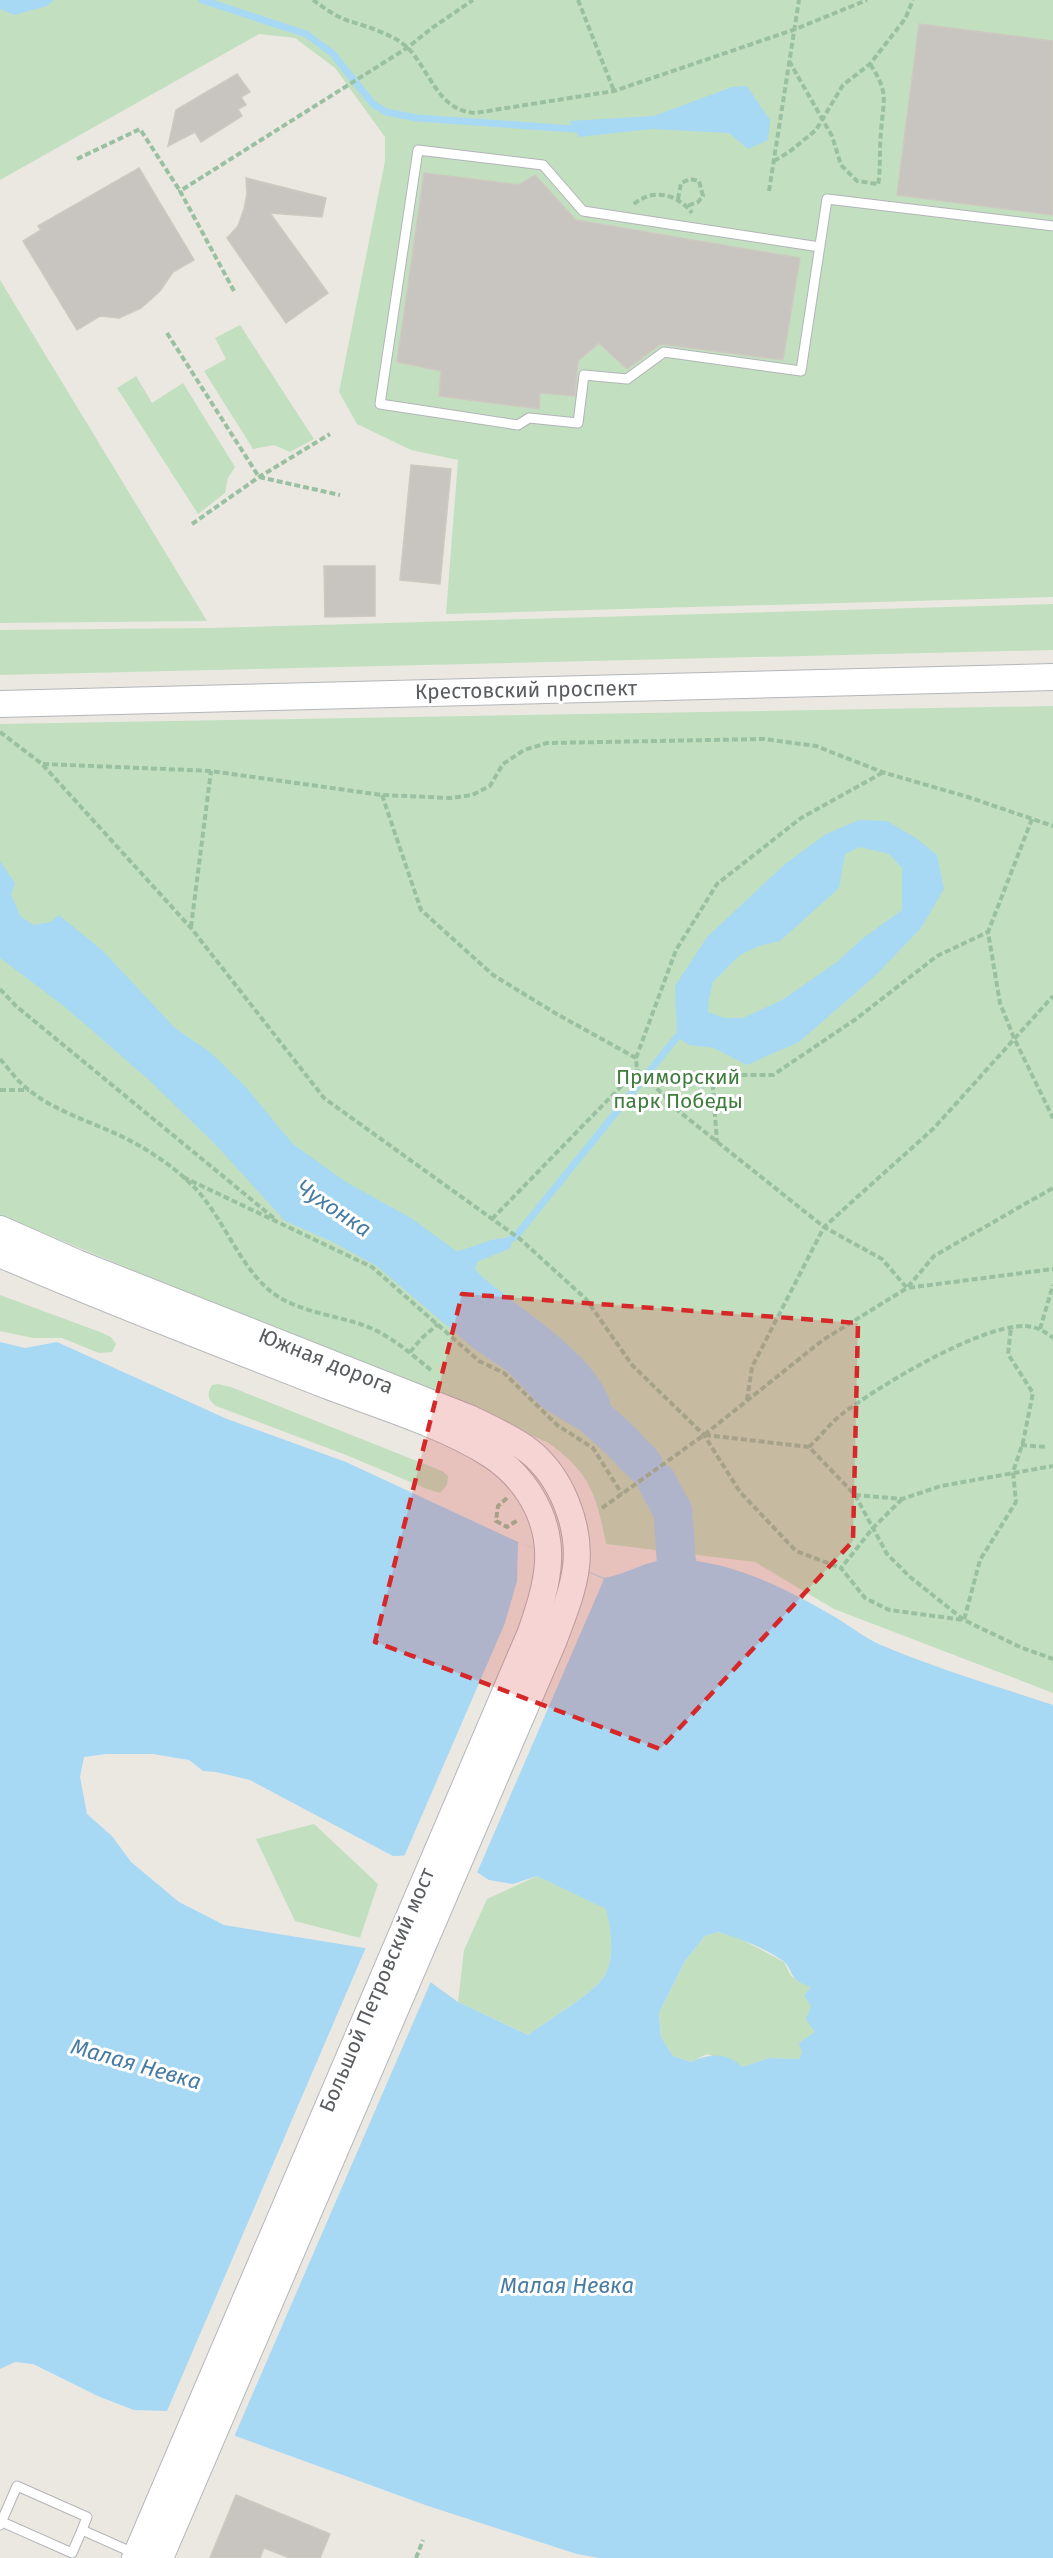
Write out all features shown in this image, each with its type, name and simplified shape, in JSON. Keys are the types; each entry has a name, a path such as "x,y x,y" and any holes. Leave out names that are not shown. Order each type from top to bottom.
{"street":[{"name":"Крестовский проспект","path":"0,704 1053,677"},
{"name":"Южная дорога","path":"0,1229 88,1267 469,1418 503,1434 530,1452 551,1474 564,1496 573,1529 576,1567"},
{"name":"Южная дорога","path":"0,1254 68,1284 424,1424 491,1455 513,1473 529,1493 547,1534 550,1556"},
{"name":"Большой Петровский мост","path":"203,2425 531,1632 546,1585 550,1556"},
{"name":"Большой Петровский мост","path":"203,2425 553,1642 576,1567"},
{"path":"144,2557 203,2425"}],"lane":[{"path":"820,247 583,211 543,165 418,150 380,404 518,425 529,418 578,423 584,375 627,379 664,352 801,371 820,247 827,199 1053,226"},
{"path":"17,2486 87,2517 82,2530 72,2553 0,2523 17,2486"},
{"path":"82,2530 144,2557"}],"path":[{"path":"313,0 348,21 362,24 407,48 439,94 450,105 465,112 475,113 614,91 794,30 867,0"},
{"path":"180,191 407,48 473,0"},
{"path":"578,0 614,91"},
{"path":"769,191 799,0"},
{"path":"774,161 800,145 822,121 843,85 870,64 905,19 913,0"},
{"path":"789,61 831,136 841,165 850,177 857,181 878,185 885,102 879,78 870,64"},
{"path":"77,159 140,129 180,191 234,291"},
{"path":"678,200 677,193 681,183 690,179 699,181 703,196 698,202 687,206"},
{"path":"628,218 632,206 643,197 670,195 687,206 694,218 693,227"},
{"path":"167,333 259,477 340,495"},
{"path":"192,524 259,477 330,434"},
{"path":"0,732 42,764 191,928 324,1098 511,1232 586,1299 632,1365 704,1435 740,1492 796,1551 841,1568 865,1598 889,1610 964,1620"},
{"path":"42,764 211,771 382,795 451,798 472,795 490,786 503,764 524,750 547,743 764,739 816,746 882,772 1053,826"},
{"path":"191,928 211,771"},
{"path":"882,772 801,818 717,884 676,950 636,1058 638,1072 652,1083 676,1109 824,1227 882,1259 907,1288"},
{"path":"382,795 421,910 493,975 636,1058"},
{"path":"1032,819 988,932 1000,1003 1014,1038 1053,1118"},
{"path":"652,1083 712,1075 774,1075 856,1019 937,956 988,932"},
{"path":"0,989 16,1006 280,1223"},
{"path":"747,1401 752,1367 824,1227 934,1128 1053,996"},
{"path":"0,1059 30,1090 60,1109 122,1137 160,1158 194,1186 263,1284 282,1299 297,1306 363,1325 383,1334 410,1352 432,1371"},
{"path":"492,1219 638,1072"},
{"path":"712,1075 717,1142"},
{"path":"0,1090 30,1090"},
{"path":"183,1177 372,1268 479,1361 504,1373 557,1425 593,1448 622,1494"},
{"path":"602,1508 704,1435 823,1340 907,1288 933,1256 1053,1188"},
{"path":"907,1288 1053,1269"},
{"path":"1040,1329 1053,1285"},
{"path":"410,1352 438,1324"},
{"path":"809,1447 841,1415 902,1377 979,1335 1011,1327 1027,1326 1040,1329 1053,1338"},
{"path":"964,1620 980,1560 1016,1502 1013,1472 1022,1445 1033,1394 1008,1354 1011,1327"},
{"path":"704,1435 809,1447 855,1495 887,1554 910,1577 964,1620 1020,1647 1053,1659"},
{"path":"1022,1445 1047,1447"},
{"path":"855,1495 902,1499 941,1486 1053,1466"},
{"path":"841,1568 873,1528 902,1499"},
{"path":"501,1503 498,1506 496,1521 507,1527 514,1522"},
{"path":"416,2558 423,2541"}],"highlighted area":[{"path":"462,1294 858,1323 853,1541 660,1749 375,1642"}],"green space":[{"path":"0,0 1053,0 1053,597 446,614 458,460 411,450 357,424 339,392 385,161 385,137 335,68 295,38 259,34 0,180"},
{"path":"0,280 207,621 0,623"},
{"path":"240,325 314,439 290,452 274,445 253,449 204,371 226,359 215,338"},
{"path":"136,376 152,403 183,383 235,467 228,478 225,493 198,514 117,388"},
{"path":"1053,604 1053,650 0,675 0,630 210,628"},
{"name":"Приморский парк Победы","path":"1053,706 1053,1693 834,1609 755,1562 606,1544 599,1511 589,1486 573,1463 547,1442 0,1215 0,724"},
{"path":"0,1295 100,1332 111,1337 116,1344 112,1352 99,1353 62,1338 33,1338 0,1331"},
{"path":"212,1385 231,1387 442,1471 448,1476 447,1485 440,1493 427,1489 346,1455 216,1406 209,1399 209,1394"},
{"path":"314,1824 378,1884 360,1938 295,1921 256,1839"},
{"path":"537,1876 607,1909 611,1953 607,1970 598,1984 528,2035 458,2002 464,1950 487,1899"},
{"path":"717,1932 737,1937 784,1962 791,1976 812,1987 811,2006 816,2032 799,2059 769,2058 742,2067 707,2054 691,2062 673,2056 661,2037 659,2013 685,1961 705,1936"}],"water":[{"path":"0,0 54,0 47,6 14,15 0,9"},
{"path":"747,86 770,120 768,140 748,149 729,133 651,129 579,137 569,121 654,116 732,87"},
{"path":"859,820 887,821 916,838 937,855 944,889 921,928 874,977 799,1042 747,1065 714,1048 689,1045 677,1037 675,986 707,937 784,865 826,834","holes":["860,847 889,854 902,868 902,910 862,939 837,962 782,1000 743,1018 724,1018 708,1012 713,982 740,955 759,946 780,941 839,888 845,854"]},
{"path":"0,861 15,883 11,895 21,917 34,925 50,922 59,915 103,951 175,1028 210,1052 245,1086 293,1144 346,1182 411,1218 456,1251 492,1240 506,1238 511,1240 511,1248 477,1262 475,1269 555,1333 583,1359 604,1387 610,1401 611,1420 605,1427 581,1431 543,1408 507,1371 473,1348 378,1267 333,1242 285,1221 215,1144 149,1080 65,1007 0,958"},
{"name":"Малая Невка","path":"0,1342 25,1348 57,1342 227,1419 346,1462 518,1542 604,1578 668,1559 719,1565 779,1587 835,1617 869,1639 902,1654 1053,1705 1053,2558 600,2558 577,2554 428,2506 167,2411 134,2410 100,2397 33,2364 15,2362 0,2369","holes":["106,1754 153,1754 189,1760 203,1771 250,1780 393,1856 449,1854 489,1880 513,1884 537,1876 606,1909 611,1944 607,1970 603,1978 590,1991 528,2035 458,2002 389,1952 224,1925 179,1902 131,1862 112,1836 87,1814 80,1777 84,1757","718,1932 751,1943 775,1955 786,1963 798,1981 811,1987 804,1995 811,2006 806,2019 815,2032 799,2043 802,2053 799,2059 769,2058 742,2067 724,2056 705,2057 691,2062 673,2056 661,2037 659,2013 685,1961 705,1936"]}],"pier":[{"path":"518,1542 604,1579 476,1875 448,1857 403,1859 505,1623 517,1581"},
{"path":"367,1945 390,1949 432,1979 234,2437 167,2411"}],"building":[{"path":"919,24 1053,41 1053,215 897,195"},
{"path":"237,74 250,92 241,97 246,105 238,109 242,116 201,142 195,132 168,146 176,110"},
{"path":"139,168 194,260 173,272 160,291 141,308 119,318 100,316 77,330 23,241 41,230 38,226"},
{"path":"424,173 519,185 535,175 576,220 800,258 783,360 661,344 627,369 599,343 578,361 575,396 540,393 539,409 439,396 441,371 397,362"},
{"path":"246,178 326,198 322,217 270,213 328,293 286,323 227,238 238,226 244,209 247,194"},
{"path":"411,465 451,469 440,584 400,580"},
{"path":"324,566 375,566 375,616 325,617"},
{"path":"236,2495 330,2534 320,2558 290,2558 264,2548 260,2558 210,2558"}],"waterway":[{"path":"202,0 306,34 332,53 373,104 386,112 417,118 574,129"},
{"path":"504,1243 516,1236 677,1037"},
{"name":"Чухонка","path":"565,1391 617,1437 643,1464"},
{"name":"Чухонка","path":"657,1482 673,1512 676,1558 687,1610"}]}
